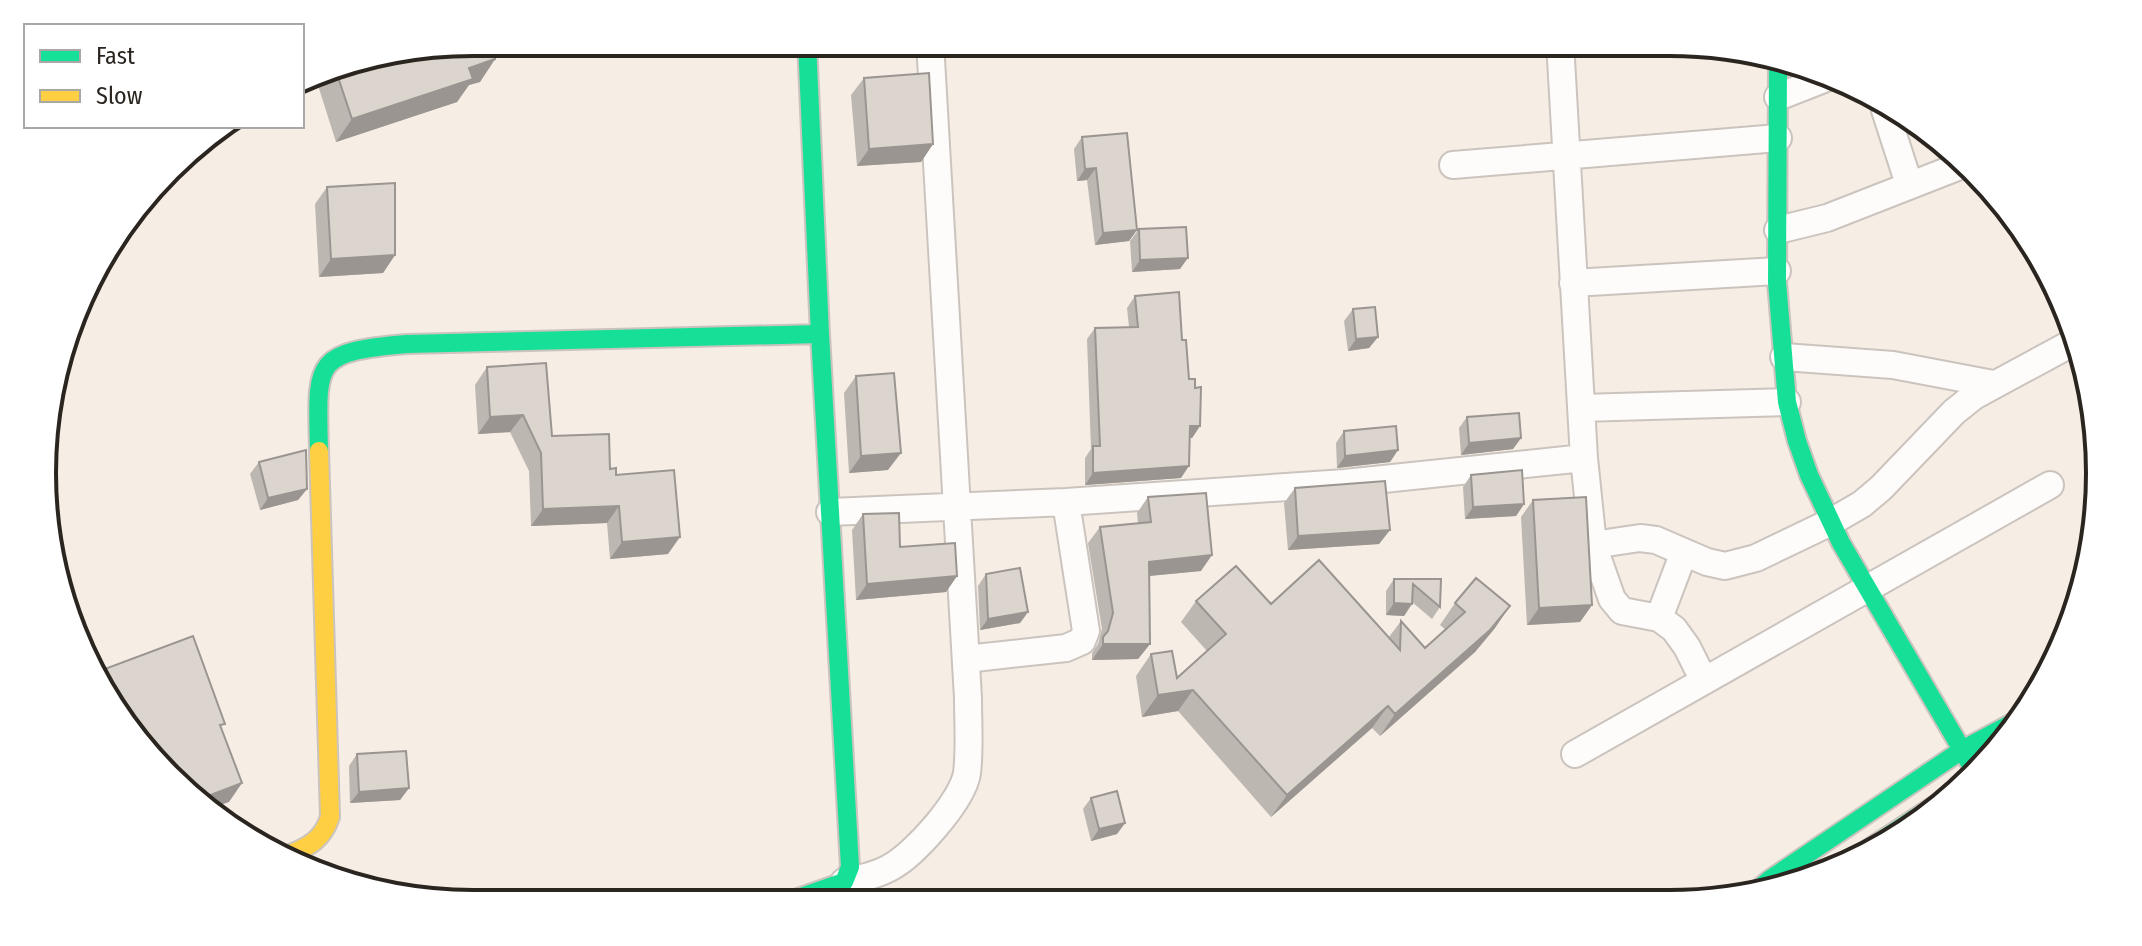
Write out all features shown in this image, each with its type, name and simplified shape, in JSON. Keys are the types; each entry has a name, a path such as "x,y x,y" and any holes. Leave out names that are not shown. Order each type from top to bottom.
{"street":[{"path":"808,56 850,867 844,882"},
{"path":"821,890 888,869 903,859 954,805 962,792 967,773 968,698 931,56"},
{"path":"1561,56 1584,458 1593,545 1612,599 1622,611 1659,618 1674,629 1704,681"},
{"path":"1778,70 1777,271 1787,402 1809,475 1831,522 1969,762"},
{"path":"1778,97 1815,83"},
{"path":"1888,118 1909,184"},
{"path":"1453,165 1778,138"},
{"path":"1778,230 1827,218 1954,168"},
{"path":"1573,283 1777,271"},
{"path":"297,851 318,841 327,830 330,817 320,557 318,401 321,375 328,362 353,350 407,344 820,334"},
{"path":"1593,545 1640,538 1656,540 1707,562 1725,566 1740,564 1831,522 1881,488 1954,412 1993,384 2066,346"},
{"path":"1784,357 1893,365 1993,384"},
{"path":"1581,408 1787,402"},
{"path":"830,512 1066,502 1345,483 1584,458"},
{"path":"1575,754 2050,485"},
{"path":"966,659 1066,648 1082,641 1086,631 1066,502"},
{"path":"1659,618 1684,552"},
{"path":"1774,877 1962,750 1996,732"}],"building":[{"path":"494,56 495,59 469,68 473,79 352,119 338,78 419,60"},
{"path":"929,73 933,144 869,149 864,78"},
{"path":"1127,133 1137,230 1103,233 1096,168 1085,169 1082,137"},
{"path":"395,183 395,255 331,259 327,187"},
{"path":"1186,227 1188,258 1140,260 1139,229"},
{"path":"1179,292 1182,340 1186,340 1189,379 1195,379 1195,388 1201,387 1200,426 1190,426 1189,466 1093,473 1093,446 1100,446 1095,328 1138,327 1135,296"},
{"path":"1375,307 1378,337 1356,339 1353,309"},
{"path":"546,363 552,436 609,434 610,469 616,468 616,475 674,470 680,537 622,542 619,506 543,509 541,453 523,415 490,417 487,367"},
{"path":"894,373 901,453 861,456 856,376"},
{"path":"1519,413 1521,438 1469,443 1467,417"},
{"path":"1396,426 1398,450 1345,456 1344,431"},
{"path":"306,450 307,489 268,498 259,462"},
{"path":"1522,470 1524,504 1473,507 1471,475"},
{"path":"1385,481 1390,530 1298,536 1295,488"},
{"path":"1206,493 1212,555 1149,562 1150,644 1103,644 1113,613 1100,527 1151,522 1148,497"},
{"path":"1586,497 1592,605 1539,608 1533,500"},
{"path":"899,513 900,547 955,543 957,576 867,584 863,514"},
{"path":"1319,560 1400,650 1401,621 1425,648 1465,612 1455,603 1476,578 1510,606 1490,630 1395,714 1388,706 1287,795 1193,690 1158,695 1151,654 1172,651 1177,678 1226,634 1196,601 1236,566 1271,604"},
{"path":"1020,568 1028,612 988,619 986,574"},
{"path":"1394,579 1441,579 1440,607 1413,584 1412,604 1394,603"},
{"path":"193,636 225,724 220,725 242,783 209,796 198,787 142,727 105,669"},
{"path":"406,751 409,788 359,792 357,754"},
{"path":"1117,791 1125,823 1099,829 1091,798"}],"traffic: fast":[{"path":"808,56 850,867 844,882 821,890"},
{"path":"1778,70 1777,282 1787,402 1797,441 1809,475 1841,543 1969,762"},
{"path":"319,451 321,380 327,367 337,358 353,351 407,344 820,334"},
{"path":"1774,877 1962,750 1996,732"}],"traffic: slow":[{"path":"298,851 314,841 330,817 319,451"}]}
